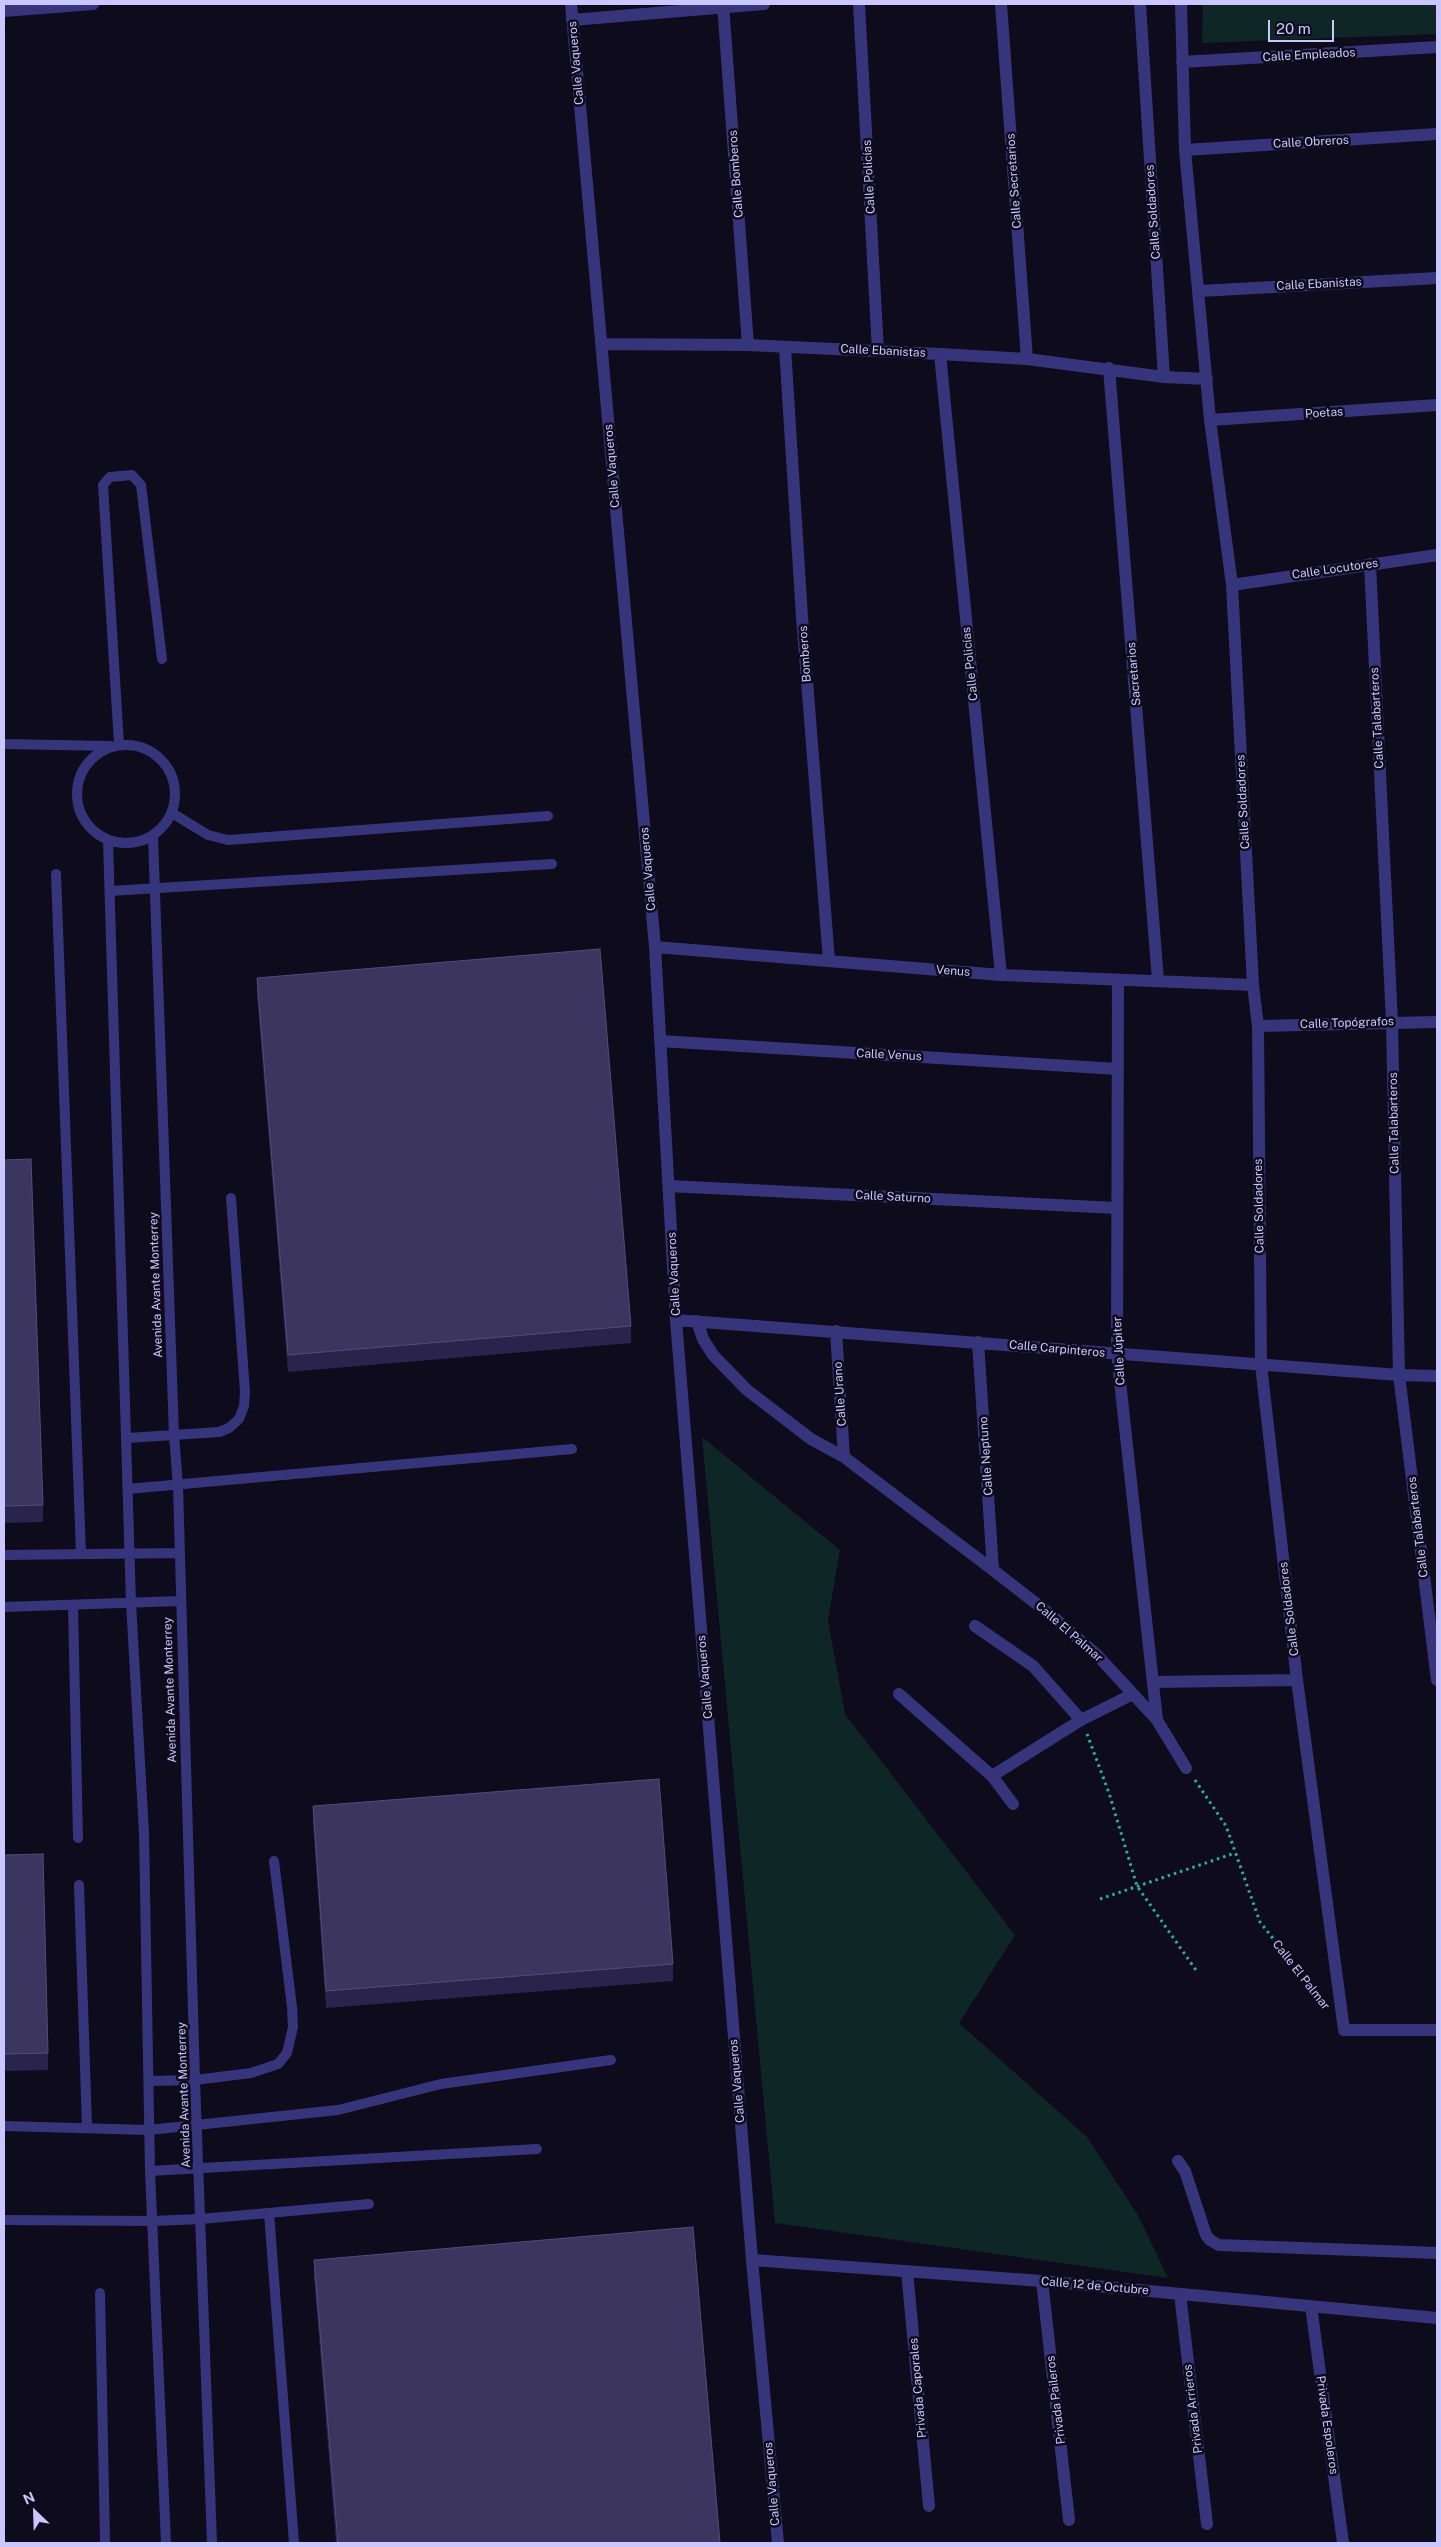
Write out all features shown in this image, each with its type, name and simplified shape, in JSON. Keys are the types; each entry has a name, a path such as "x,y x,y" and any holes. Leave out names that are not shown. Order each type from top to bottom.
{"street":[{"path":"4,11 93,4"},
{"name":"Calle Vaqueros","path":"571,4 655,946 676,1320 752,2260 778,2543"},
{"path":"572,20 723,5 764,4"},
{"name":"Calle Policías","path":"859,4 878,351"},
{"name":"Calle Secretarios","path":"1001,4 1028,359"},
{"name":"Calle Soldadores","path":"1140,4 1164,377"},
{"name":"Calle Soldadores","path":"1181,4 1185,150 1200,291 1210,420 1232,585 1253,985 1258,1026 1261,1365 1297,1680 1344,2030 1437,2030"},
{"name":"Calle Bomberos","path":"723,5 748,345"},
{"name":"Calle Empleados","path":"1182,62 1437,47"},
{"name":"Calle Obreros","path":"1185,150 1437,134"},
{"name":"Calle Ebanistas","path":"1200,291 1437,278"},
{"name":"Calle Ebanistas","path":"601,344 748,345 1028,359 1109,368 1164,377"},
{"name":"Bomberos","path":"785,347 802,617 829,961"},
{"name":"Calle Policías","path":"940,354 1001,975"},
{"name":"Sacretarios","path":"1109,368 1158,980"},
{"path":"1164,377 1207,379"},
{"name":"Poetas","path":"1210,420 1437,405"},
{"name":"Calle Locutores","path":"1232,585 1437,555"},
{"name":"Calle Talabarteros","path":"1370,564 1392,1022 1399,1375 1437,1680"},
{"name":"Venus","path":"655,946 1001,975 1253,985"},
{"name":"Calle Júpiter","path":"1118,980 1117,1354 1157,1720"},
{"name":"Calle Topógrafos","path":"1258,1026 1437,1022"},
{"name":"Calle Venus","path":"660,1041 1118,1069"},
{"name":"Calle Saturno","path":"669,1186 1117,1208"},
{"name":"Calle Carpinteros","path":"676,1320 1261,1365 1437,1376"},
{"name":"Calle El Palmar","path":"697,1321 703,1339 713,1355 746,1390 811,1439 844,1457 994,1570 1097,1655 1157,1720 1186,1768"},
{"name":"Calle Urano","path":"836,1331 844,1457"},
{"name":"Calle Neptuno","path":"978,1342 994,1570"},
{"path":"975,1626 1033,1666 1082,1720"},
{"path":"1154,1682 1297,1680"},
{"path":"899,1694 992,1776 1013,1804"},
{"path":"992,1776 1082,1720 1134,1694"},
{"path":"1178,2161 1185,2171 1206,2235 1210,2240 1219,2245 1437,2253"},
{"name":"Calle 12 de Octubre","path":"752,2260 1042,2281 1437,2318"},
{"name":"Privada Caporales","path":"907,2271 929,2506"},
{"name":"Privada Paileros","path":"1042,2281 1070,2520"},
{"name":"Privada Arrieros","path":"1180,2294 1207,2524"},
{"name":"Privada Espoleros","path":"1311,2306 1343,2543"}],"lane":[{"path":"115,745 103,484 110,477 132,475 141,485 162,660"},
{"path":"4,744 134,744 148,749 161,757 170,769 176,783 176,798 172,813 164,826 153,836 139,842 123,843 108,840 95,832 85,821 79,807 76,792 79,778 86,764 97,753 115,745"},
{"path":"172,813 208,835 228,840 548,816"},
{"name":"Avenida Avante Monterrey","path":"153,836 174,1435 178,1486 195,2080 200,2169 212,2543"},
{"path":"108,840 128,1438 131,1603 144,1834 150,2081 150,2171 166,2543"},
{"path":"110,891 156,890 552,864"},
{"path":"56,874 80,1554"},
{"path":"128,1438 219,1432 229,1428 239,1419 244,1406 245,1392 231,1198"},
{"path":"128,1489 572,1449"},
{"path":"4,1554 180,1553"},
{"path":"4,1607 180,1601"},
{"path":"72,1606 78,1838"},
{"path":"150,2081 195,2080 265,2070 278,2064 287,2053 291,2043 293,2028 292,2007 274,1861"},
{"path":"79,1885 88,2127"},
{"path":"4,2126 149,2130 338,2110 441,2084 611,2060"},
{"path":"150,2171 537,2149"},
{"path":"4,2220 152,2222 201,2220 369,2204"},
{"path":"269,2213 294,2543"},
{"path":"100,2294 105,2543"}],"path":[{"path":"1082,1720 1110,1793 1137,1886 1198,1973"},
{"name":"Calle El Palmar","path":"1186,1768 1226,1826 1260,1922 1326,2007"},
{"path":"1100,1899 1235,1853"}],"green space":[{"path":"1203,4 1437,4 1437,34 1202,43"},
{"path":"702,1437 840,1550 828,1620 845,1714 1015,1935 959,2023 1087,2137 1138,2215 1168,2278 775,2223"}],"building":[{"path":"600,949 631,1326 288,1355 257,978"},
{"path":"31,1159 43,1505 4,1506 4,1160"},
{"path":"659,1779 673,1964 326,1991 313,1806"},
{"path":"43,1854 48,2053 4,2054 4,1855"},
{"path":"693,2227 720,2543 338,2543 314,2260"}]}
